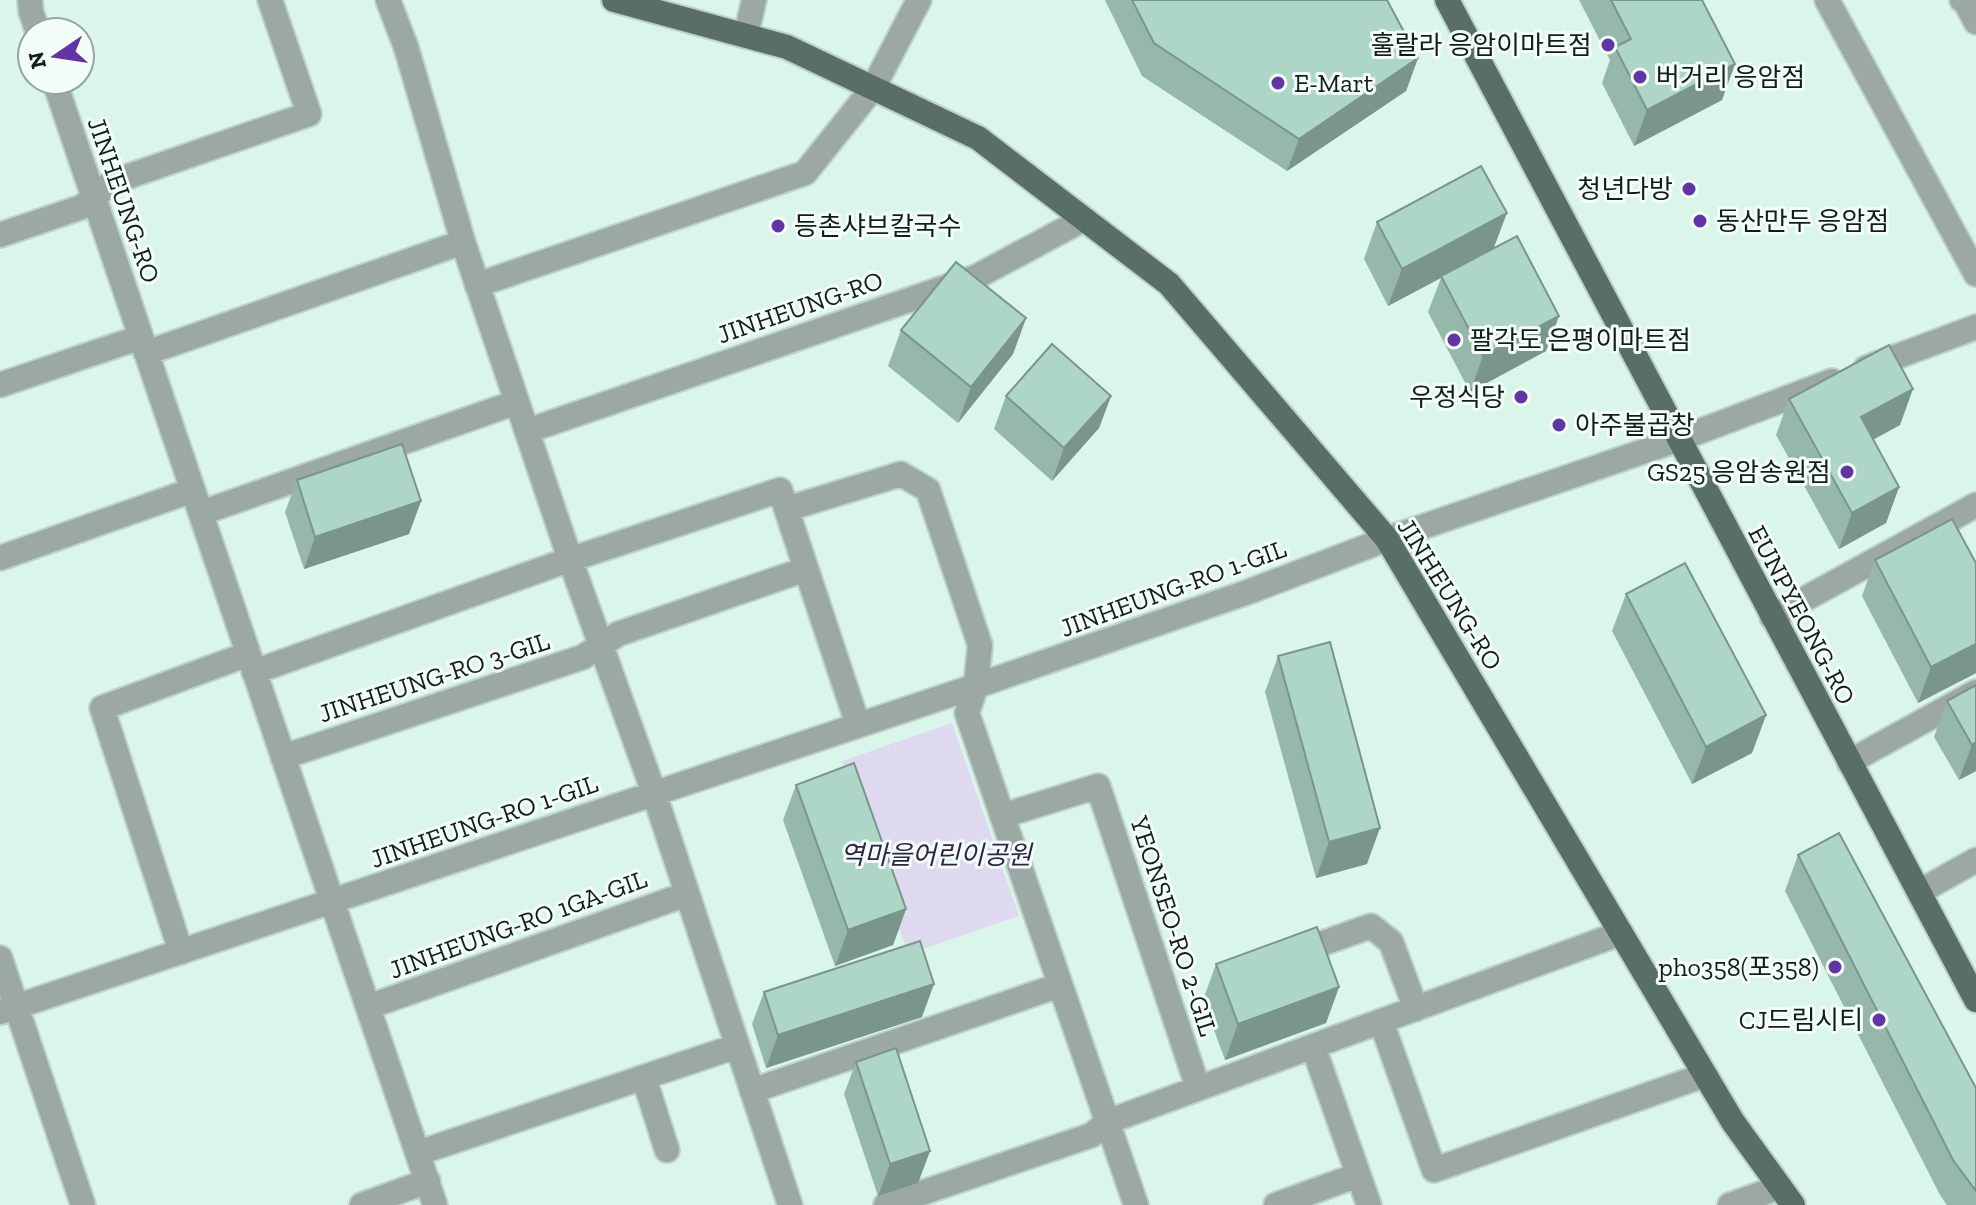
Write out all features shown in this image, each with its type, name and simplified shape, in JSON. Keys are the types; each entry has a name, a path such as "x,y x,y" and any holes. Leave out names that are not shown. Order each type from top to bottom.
{"main road":[{"name":"JINHEUNG-RO","path":"614,0 787,47 978,138 1169,284 1387,539 1733,1122 1786,1196"},
{"name":"EUNPYEONG-RO","path":"1447,0 1677,440 1974,990"}],"street":[{"path":"0,235 82,207 112,182 309,114 270,0"},
{"path":"388,0 406,47 477,285 654,793 790,1205"},
{"path":"746,35 754,0"},
{"path":"477,285 805,173 873,88 919,0"},
{"path":"1827,0 1976,274"},
{"path":"1964,0 1976,22"},
{"name":"JINHEUNG-RO","path":"59,96 143,345"},
{"name":"JINHEUNG-RO","path":"527,431 976,277 1084,219"},
{"path":"0,385 143,345 463,242"},
{"name":"JINHEUNG-RO 1-GIL","path":"9,1010 1248,592 1387,539 1677,440 1976,327"},
{"path":"143,345 332,901"},
{"path":"0,558 197,502 517,402"},
{"path":"787,509 901,474 928,490 980,645 976,686 967,713 1136,1205"},
{"path":"181,952 102,708 571,562 780,490 858,725"},
{"path":"1772,617 1976,505"},
{"name":"JINHEUNG-RO 3-GIL","path":"283,757 583,657 618,634 806,569"},
{"path":"1849,762 1976,692"},
{"name":"YEONSEO-RO 2-GIL","path":"1002,816 1098,786 1198,1088"},
{"path":"1919,892 1976,860"},
{"name":"JINHEUNG-RO 1GA-GIL","path":"368,1007 687,894"},
{"name":"JINHEUNG-RO 1GA-GIL","path":"332,901 435,1205"},
{"path":"1304,950 1371,926 1391,942 1416,1009"},
{"path":"886,1205 1092,1135 1107,1122 1621,933"},
{"path":"0,958 9,1010 83,1205"},
{"path":"752,1091 1060,985"},
{"path":"1381,1021 1434,1170 1705,1075"},
{"path":"418,1153 737,1046"},
{"path":"1313,1046 1369,1205"},
{"path":"644,1078 667,1150"},
{"path":"1276,1205 1358,1175"},
{"path":"362,1205 428,1181"},
{"path":"1730,1205 1786,1196"}],"green space":[{"name":"역마을어린이공원","path":"952,723 1019,916 908,954 842,761"}],"building":[{"name":"E-Mart","path":"1132,0 1387,0 1418,58 1299,139 1154,43"},
{"path":"1611,0 1702,0 1735,64 1647,110 1615,47 1631,39"},
{"path":"1481,166 1507,213 1402,269 1377,222"},
{"path":"1517,236 1559,316 1483,356 1441,276"},
{"path":"956,262 1026,318 971,387 901,330"},
{"path":"1052,344 1111,396 1064,448 1006,396"},
{"path":"1889,345 1913,389 1861,417 1899,487 1852,513 1789,399"},
{"path":"402,444 421,501 315,537 297,480"},
{"path":"1952,519 1976,563 1976,644 1931,667 1875,560"},
{"path":"1685,563 1766,715 1706,747 1626,594"},
{"path":"1330,642 1380,828 1329,842 1278,656"},
{"path":"1976,685 1976,742 1972,745 1947,701"},
{"path":"854,763 906,909 848,930 796,785"},
{"path":"1839,833 1976,1088 1976,1191 1953,1160 1798,855"},
{"path":"1317,927 1339,987 1238,1024 1216,964"},
{"path":"920,941 934,984 778,1035 764,992"},
{"path":"896,1048 930,1151 890,1164 856,1062"}],"place":[{"name":"훌랄라 응암이마트점","path":"1608,45"},
{"name":"버거리 응암점","path":"1640,77"},
{"name":"E-Mart","path":"1278,83"},
{"name":"청년다방","path":"1689,189"},
{"name":"동산만두 응암점","path":"1700,221"},
{"name":"등촌샤브칼국수","path":"778,226"},
{"name":"팔각도 은평이마트점","path":"1454,340"},
{"name":"우정식당","path":"1521,397"},
{"name":"아주불곱창","path":"1559,425"},
{"name":"GS25 응암송원점","path":"1847,472"},
{"name":"pho358(포358)","path":"1835,967"},
{"name":"CJ드림시티","path":"1879,1020"}]}
